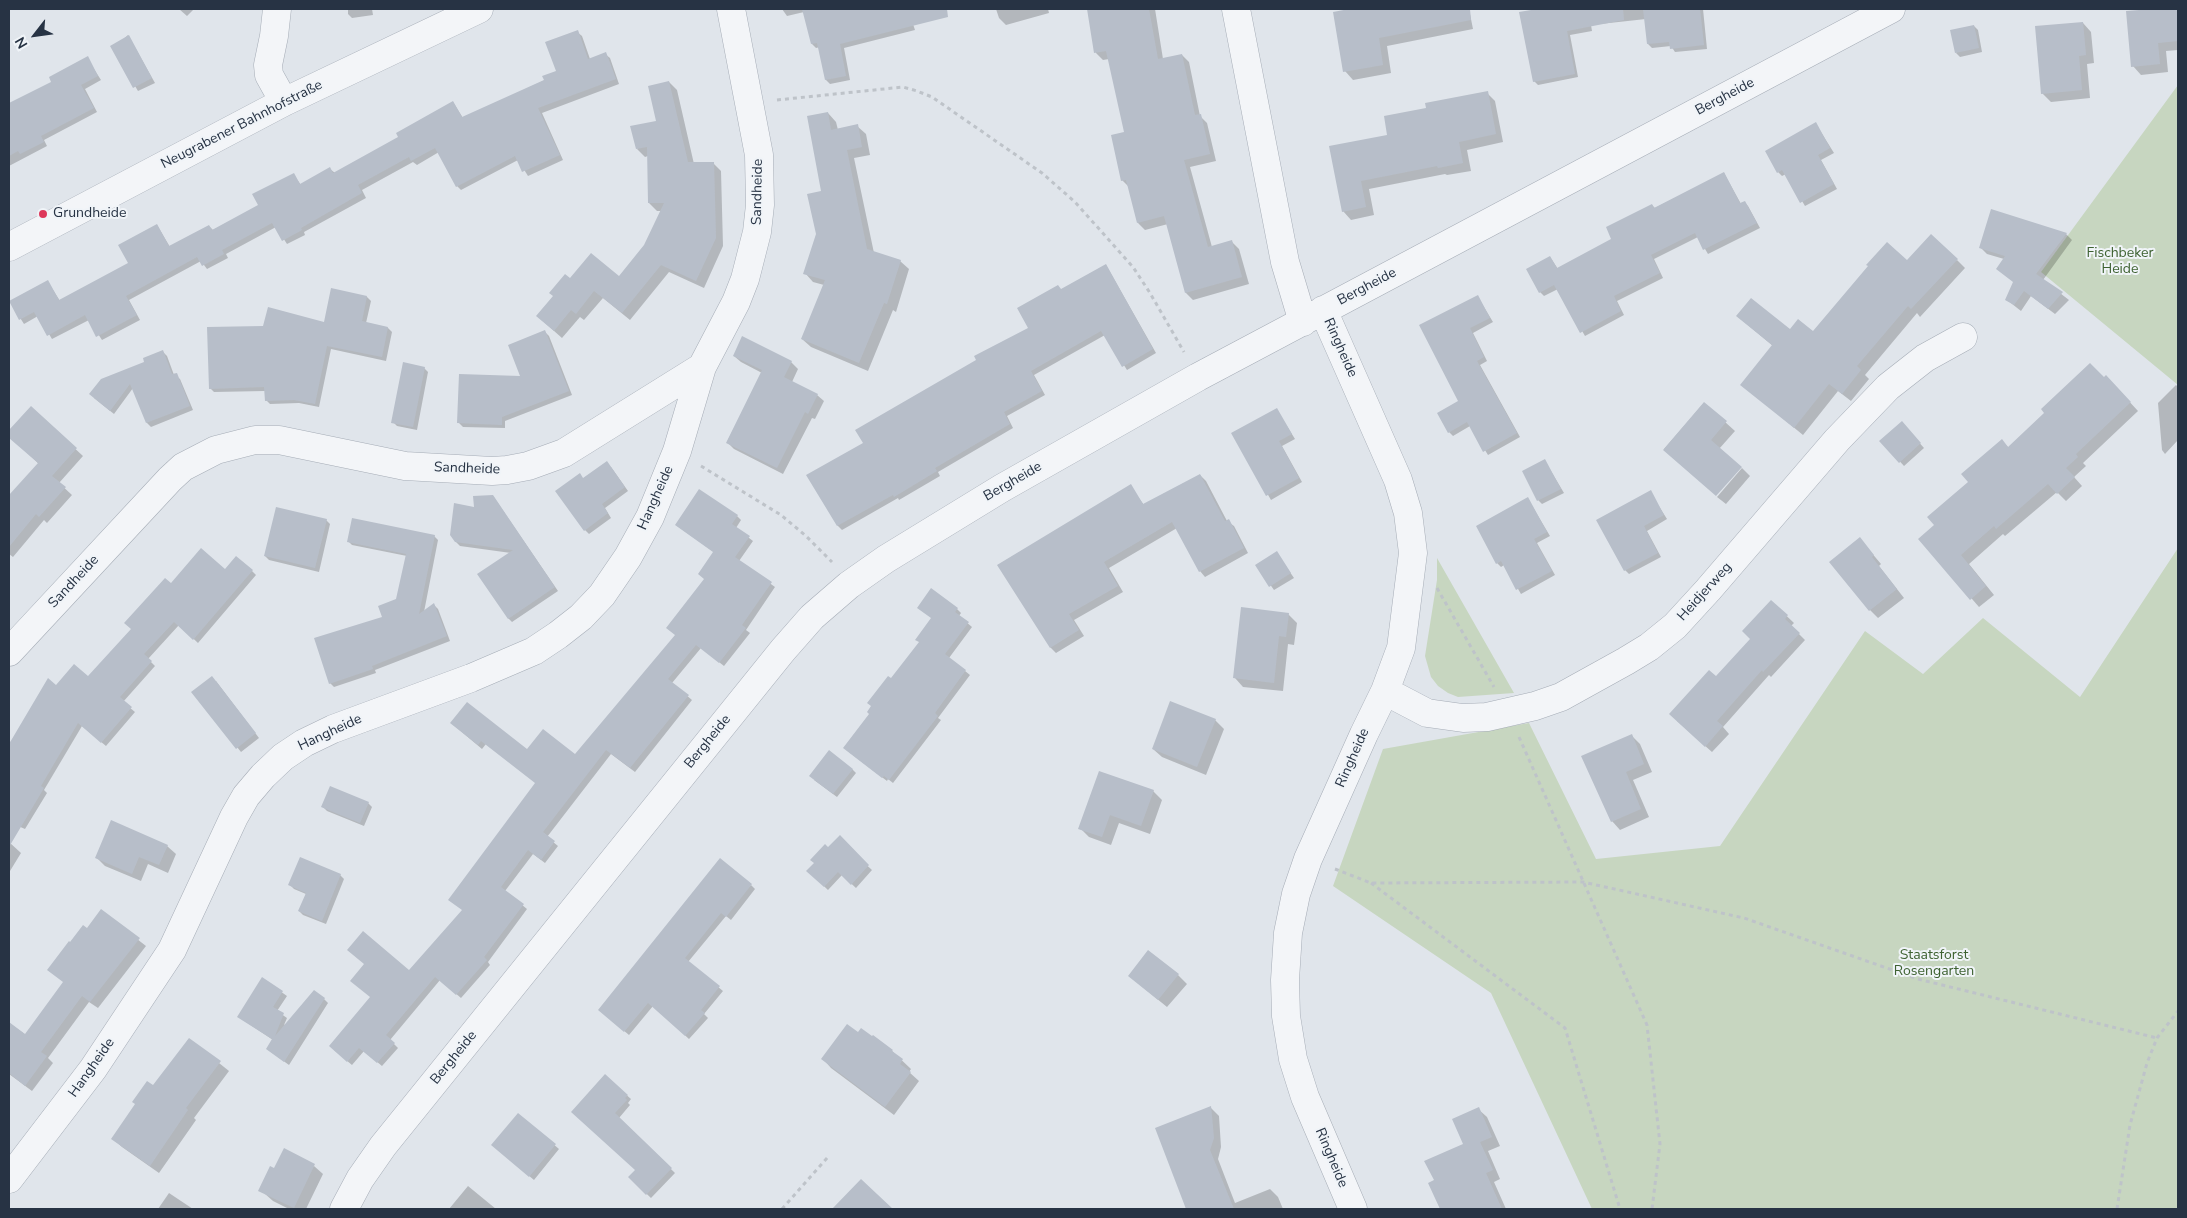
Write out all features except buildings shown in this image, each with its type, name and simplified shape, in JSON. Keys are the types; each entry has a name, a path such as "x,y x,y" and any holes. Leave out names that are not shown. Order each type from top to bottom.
{"street":[{"path":"277,9 268,65 269,75 284,102"},
{"name":"Neugrabener Bahnhofstraße","path":"9,248 284,102 479,9"},
{"name":"Sandheide","path":"9,652 170,479 183,467 216,450 246,442 279,440 405,466 492,471 507,470 528,466 564,453 702,367 736,302 752,258 757,232 761,179 759,156 731,9"},
{"name":"Ringheide","path":"1236,9 1285,262 1398,480 1408,513 1413,553 1402,648 1385,691 1308,858 1296,894 1288,934 1285,980 1286,1016 1294,1059 1305,1098 1353,1209"},
{"name":"Bergheide","path":"344,1209 360,1180 383,1146 746,696 812,617 849,584 886,559 1002,488 1198,377 1891,9"},
{"name":"Heidjerweg","path":"1385,691 1427,713 1464,718 1509,713 1561,697 1605,674 1656,642 1675,626 1837,440 1888,387 1925,358 1963,337"},
{"name":"Hangheide","path":"9,1179 93,1069 172,950 234,817 246,796 263,776 304,743 332,729 503,665 534,651 581,617 602,595 628,557 650,517 677,451 702,367"}],"path":[{"path":"749,103 902,87 917,90 932,97 1042,173 1075,202 1133,267 1198,377"},
{"path":"677,451 781,515 829,559 849,584"},
{"path":"1413,553 1437,588 1509,713 1647,1024 1660,1144 1652,1209"},
{"path":"1308,858 1371,883 1565,1028 1620,1209"},
{"path":"1371,883 1584,882 1744,918 1918,979 2157,1038"},
{"path":"2117,1209 2130,1125 2147,1063 2157,1038 2178,1011"},
{"path":"782,1209 828,1157"}],"green space":[{"name":"Fischbeker Heide","path":"2178,85 2178,385 2041,272"},
{"name":"Staatsforst Rosengarten","path":"2178,548 2178,1209 1592,1209 1491,993 1333,886 1383,749 1529,723 1596,859 1720,846 1865,631 1923,674 1983,618 2080,697"},
{"path":"1437,558 1514,693 1458,697 1438,686 1431,677 1425,656 1437,580"}],"place":[{"name":"Grundheide","path":"43,214"}]}
